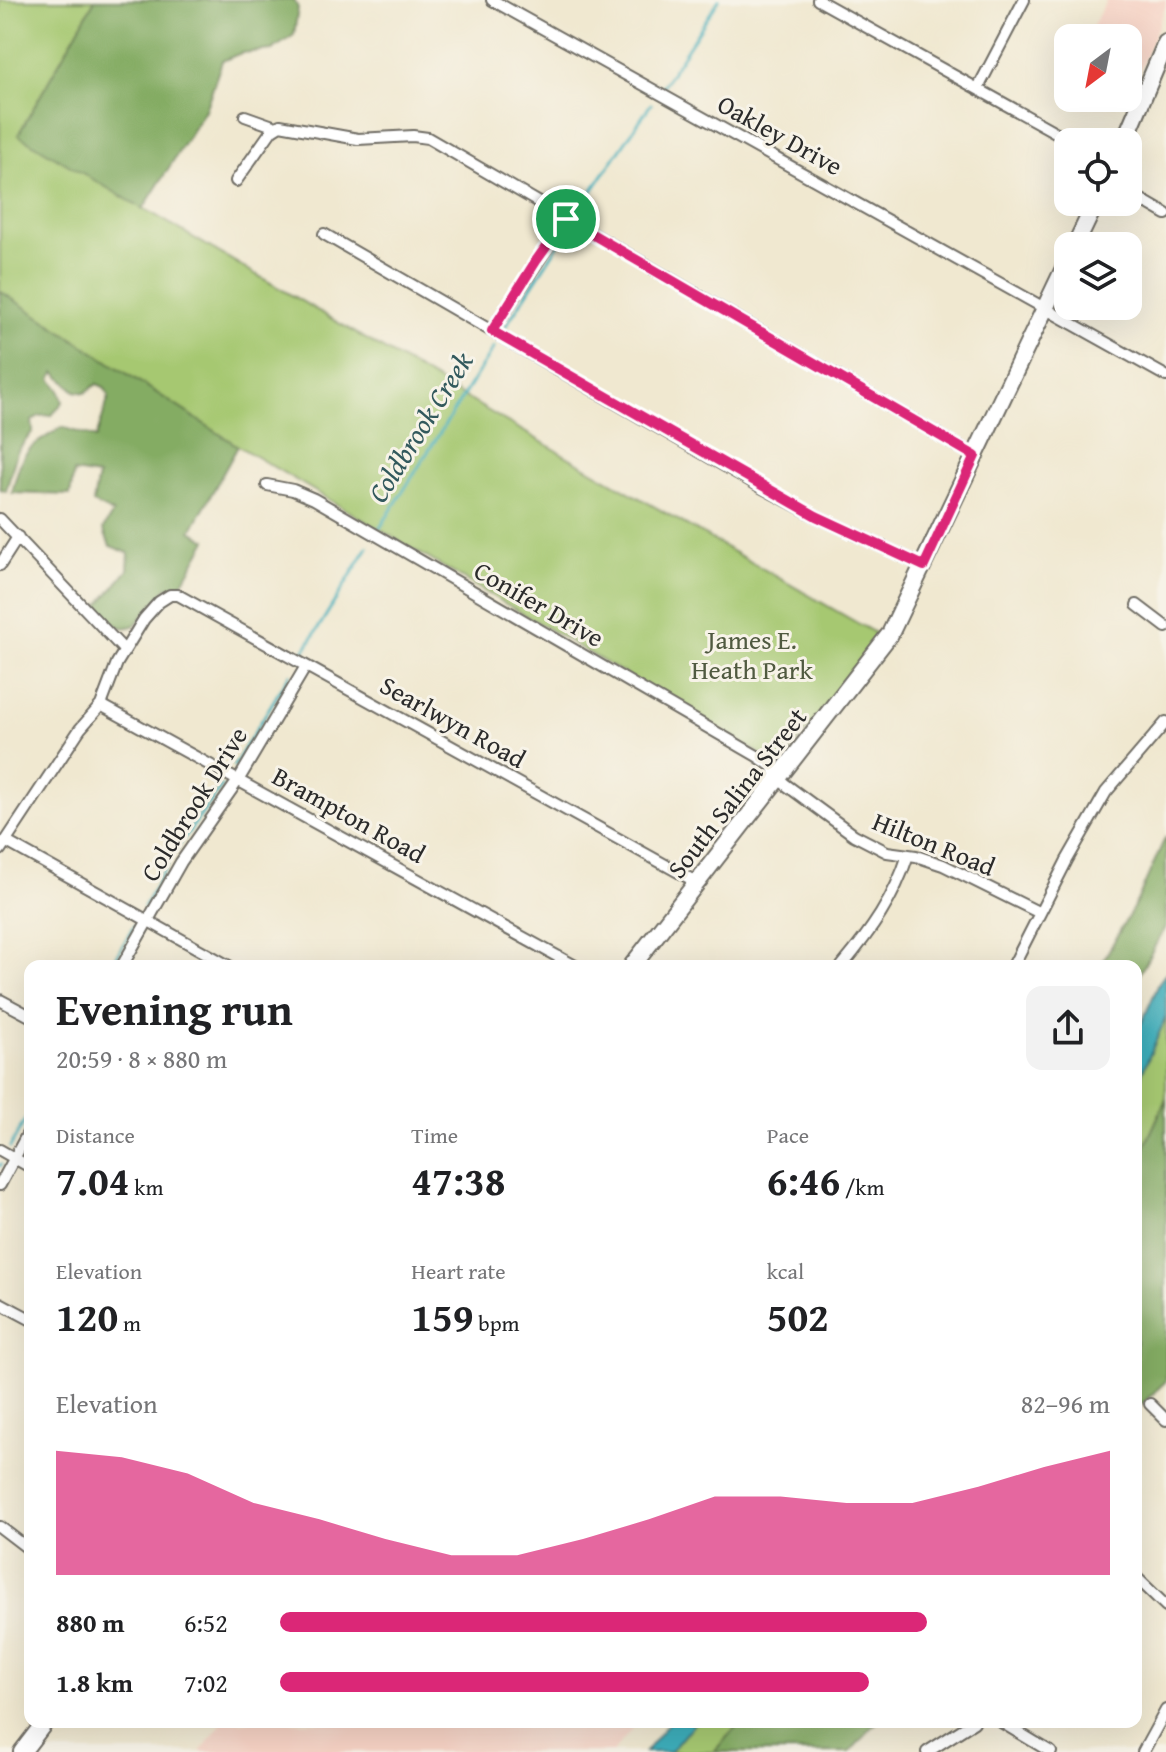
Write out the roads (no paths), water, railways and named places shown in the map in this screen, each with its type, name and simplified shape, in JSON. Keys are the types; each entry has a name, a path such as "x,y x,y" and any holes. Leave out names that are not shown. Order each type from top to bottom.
{"main road":[{"path":"1131,128 1161,69 1166,43"},
{"name":"South Salina Street","path":"637,960 890,634 1054,290"},
{"path":"22,1752 40,1728"}],"street":[{"name":"Oakley Drive","path":"492,0 1166,376"},
{"path":"818,0 1054,131"},
{"path":"978,88 1024,0"},
{"path":"245,116 276,127"},
{"path":"236,181 280,125 358,139 428,138 975,456"},
{"path":"1142,200 1166,214"},
{"path":"492,331 566,219"},
{"path":"324,234 802,509 924,566"},
{"name":"Conifer Drive","path":"267,485 293,490 314,499 757,756 773,767 778,779"},
{"path":"0,519 124,650 101,705 80,729 3,846 218,960"},
{"path":"0,565 18,537"},
{"name":"Searlwyn Road","path":"124,650 159,602 170,595 178,595 698,883"},
{"path":"1137,605 1166,627"},
{"name":"Coldbrook Drive","path":"125,960 181,862 239,779 306,666"},
{"name":"Brampton Road","path":"101,705 564,960"},
{"path":"1016,960 1106,792 1166,722"},
{"name":"Hilton Road","path":"778,779 854,835 887,852 943,865 1040,913"},
{"path":"847,960 885,910 899,883 908,855"},
{"path":"0,1000 24,1013"},
{"path":"0,1185 24,1140"},
{"path":"0,1150 24,1164"},
{"path":"0,1303 24,1316"},
{"path":"1150,1404 1166,1420"},
{"path":"0,1527 24,1545"},
{"path":"1142,1583 1166,1606"},
{"path":"1143,1752 1166,1710"},
{"path":"927,1752 965,1728"},
{"path":"1011,1728 1051,1752"}],"water":[{"path":"1166,973 1166,1017 1142,1073 1142,1022"},
{"path":"664,1728 690,1728 670,1752 645,1752"}],"waterway":[{"name":"Coldbrook Creek","path":"662,87 719,0"},
{"name":"Coldbrook Creek","path":"577,213 651,104"},
{"name":"Coldbrook Creek","path":"505,327 566,233"},
{"name":"Coldbrook Creek","path":"380,528 494,347"},
{"name":"Coldbrook Creek","path":"303,653 368,547"},
{"name":"Coldbrook Creek","path":"234,766 290,674"},
{"name":"Coldbrook Creek","path":"144,907 174,852 222,786"},
{"name":"Coldbrook Creek","path":"114,960 134,926"},
{"name":"Coldbrook Creek","path":"10,1147 24,1122"}],"park label":[{"name":"James E. Heath Park","path":"752,655"}]}
